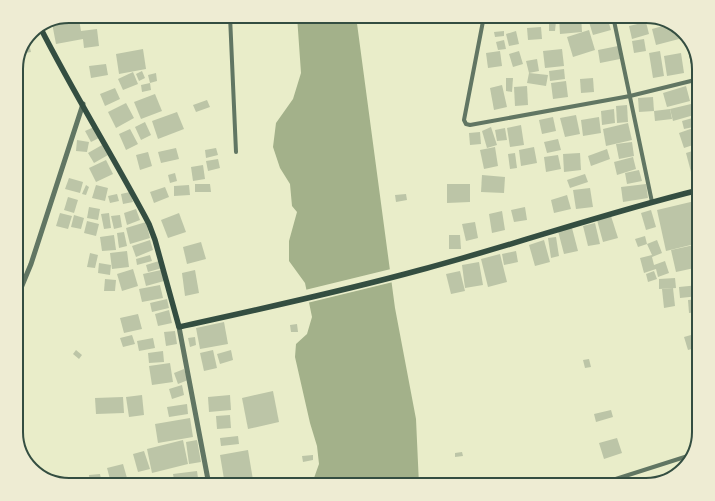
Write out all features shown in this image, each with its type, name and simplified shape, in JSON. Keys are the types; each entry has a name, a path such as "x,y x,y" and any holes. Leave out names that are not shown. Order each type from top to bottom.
{"main road":[{"path":"42,31 57,62 83,104 149,224 155,240 179,327 421,270 652,202 692,192"}],"street":[{"path":"230,23 236,152"},
{"path":"483,23 464,120 466,124 478,125 522,115 630,96 692,80"},
{"path":"614,23 652,202"},
{"path":"23,283 31,264 83,104"},
{"path":"179,327 208,478"},
{"path":"619,478 685,457"}],"shaded area":[{"path":"297,23 357,23 395,308 416,419 419,478 314,478 319,464 317,446 310,423 295,357 296,344 307,334 312,317 305,283 289,261 289,241 297,212 292,206 290,184 280,168 273,147 276,123 293,99 301,73"}],"pier":[{"path":"391,269 393,282 307,303 305,290"}],"building":[{"path":"63,23 80,23 81,31 97,29 99,46 84,48 83,39 56,44 53,26 54,25"},
{"path":"549,23 556,23 555,31 549,31"},
{"path":"559,23 581,23 582,32 560,34"},
{"path":"589,23 609,23 611,30 593,35"},
{"path":"646,23 649,34 632,39 629,26"},
{"path":"663,26 677,34 679,39 656,45 652,29"},
{"path":"541,27 542,39 528,40 527,28"},
{"path":"589,30 595,50 573,57 567,37"},
{"path":"504,31 504,36 495,37 494,32"},
{"path":"516,31 519,44 509,46 506,34"},
{"path":"644,39 646,51 634,53 632,41"},
{"path":"504,40 506,49 498,50 496,42"},
{"path":"29,46 31,52 26,53"},
{"path":"618,46 620,59 600,63 598,50"},
{"path":"143,49 146,69 119,74 116,54"},
{"path":"562,49 564,66 545,68 543,51"},
{"path":"500,51 502,66 488,68 486,53"},
{"path":"519,51 523,64 513,67 509,54"},
{"path":"660,51 664,76 653,78 649,53"},
{"path":"681,53 684,73 667,76 664,56"},
{"path":"537,59 539,71 529,73 526,61"},
{"path":"106,64 108,75 91,78 89,66"},
{"path":"564,69 565,79 550,81 549,71"},
{"path":"142,71 145,78 139,81 136,74"},
{"path":"133,72 138,84 123,90 118,79"},
{"path":"156,73 157,81 150,83 148,75"},
{"path":"529,73 548,75 546,86 527,83"},
{"path":"506,78 513,78 512,92 506,91"},
{"path":"593,78 594,92 581,93 580,79"},
{"path":"566,81 568,97 553,99 551,83"},
{"path":"150,83 151,90 142,92 141,85"},
{"path":"502,85 507,107 494,110 490,88"},
{"path":"527,86 528,105 515,106 514,87"},
{"path":"686,86 690,101 667,107 663,93"},
{"path":"115,88 120,99 105,106 100,94"},
{"path":"155,94 162,111 141,119 134,102"},
{"path":"653,97 654,111 639,112 638,98"},
{"path":"207,100 210,107 196,112 193,105"},
{"path":"126,103 134,118 116,128 108,112"},
{"path":"691,104 692,116 673,121 670,109"},
{"path":"627,105 628,122 617,123 616,106"},
{"path":"614,109 615,123 602,125 601,111"},
{"path":"670,109 672,119 655,121 654,111"},
{"path":"177,112 184,129 158,139 152,121"},
{"path":"576,115 580,134 565,137 560,118"},
{"path":"553,117 556,131 542,134 539,120"},
{"path":"599,117 601,133 583,136 581,120"},
{"path":"692,118 692,127 684,129 682,121"},
{"path":"145,122 151,135 141,140 135,127"},
{"path":"628,123 632,140 606,146 603,129"},
{"path":"521,125 524,145 510,147 507,128"},
{"path":"94,127 99,138 91,142 85,131"},
{"path":"491,127 497,145 487,148 482,131"},
{"path":"505,128 507,140 497,141 495,130"},
{"path":"692,128 692,145 684,148 679,133"},
{"path":"130,129 138,144 126,150 119,134"},
{"path":"480,132 481,144 470,145 469,133"},
{"path":"558,139 561,150 547,153 544,142"},
{"path":"77,140 89,142 87,152 76,151"},
{"path":"632,142 634,156 619,159 616,144"},
{"path":"102,145 108,155 94,163 88,153"},
{"path":"495,147 498,166 484,169 480,150"},
{"path":"534,147 537,163 521,166 519,150"},
{"path":"176,148 179,159 161,163 158,152"},
{"path":"216,148 218,155 206,158 205,150"},
{"path":"607,149 610,159 591,166 588,156"},
{"path":"692,151 691,172 686,153"},
{"path":"148,152 152,166 140,170 136,155"},
{"path":"515,153 517,168 510,169 508,154"},
{"path":"580,153 581,170 564,172 563,154"},
{"path":"558,155 561,169 546,172 544,157"},
{"path":"633,157 636,169 617,175 614,162"},
{"path":"218,159 220,168 208,171 206,161"},
{"path":"106,160 113,174 96,182 89,168"},
{"path":"203,165 205,179 193,181 191,167"},
{"path":"639,170 642,181 627,184 625,173"},
{"path":"175,173 177,181 170,183 168,175"},
{"path":"585,174 588,182 570,188 567,180"},
{"path":"482,175 505,177 504,193 481,192"},
{"path":"69,178 83,182 80,193 65,189"},
{"path":"195,184 210,184 211,192 195,192"},
{"path":"447,184 470,184 470,202 447,203"},
{"path":"646,184 648,198 623,202 621,187"},
{"path":"86,185 89,187 86,195 82,194"},
{"path":"96,185 108,188 105,201 92,198"},
{"path":"189,185 190,195 174,196 174,186"},
{"path":"165,187 169,197 154,203 150,192"},
{"path":"590,188 593,207 576,209 573,190"},
{"path":"130,192 133,202 123,204 121,194"},
{"path":"117,194 119,201 110,203 108,196"},
{"path":"406,194 407,200 396,202 395,195"},
{"path":"567,195 571,209 554,213 551,200"},
{"path":"68,197 78,200 74,213 64,210"},
{"path":"692,202 692,245 666,251 657,210"},
{"path":"89,207 100,209 98,220 87,218"},
{"path":"525,207 527,220 514,222 511,210"},
{"path":"136,209 140,220 127,225 124,213"},
{"path":"651,210 656,227 646,230 641,213"},
{"path":"502,211 505,230 492,233 489,214"},
{"path":"60,213 72,216 68,229 56,226"},
{"path":"109,213 111,228 104,229 101,214"},
{"path":"179,213 186,232 168,238 161,220"},
{"path":"74,215 84,218 81,229 71,227"},
{"path":"120,215 122,227 114,229 111,216"},
{"path":"611,216 618,238 603,242 597,220"},
{"path":"87,221 99,224 96,236 84,233"},
{"path":"146,222 150,238 130,244 126,228"},
{"path":"475,222 478,238 466,241 462,224"},
{"path":"595,223 600,244 588,246 583,226"},
{"path":"572,228 578,251 564,254 558,231"},
{"path":"124,232 127,246 119,248 117,233"},
{"path":"114,235 116,250 102,251 100,237"},
{"path":"449,235 460,235 461,249 449,249"},
{"path":"645,236 647,244 638,247 635,239"},
{"path":"556,237 559,256 551,258 548,238"},
{"path":"150,240 153,250 136,257 132,246"},
{"path":"544,240 550,262 535,266 529,245"},
{"path":"657,240 662,253 652,257 654,265 665,261 669,273 658,277 656,269 644,273 640,258 652,255 647,244"},
{"path":"201,242 206,259 187,264 183,247"},
{"path":"692,245 692,269 676,272 671,250"},
{"path":"127,251 129,267 112,269 110,253"},
{"path":"516,251 518,262 504,265 502,254"},
{"path":"90,253 98,255 95,268 87,267"},
{"path":"500,254 507,282 488,287 481,259"},
{"path":"150,255 152,261 137,265 136,259"},
{"path":"159,261 162,268 148,272 146,265"},
{"path":"479,262 483,285 465,288 462,265"},
{"path":"99,263 111,265 110,275 98,273"},
{"path":"133,269 138,286 122,291 117,274"},
{"path":"161,270 164,281 146,286 143,274"},
{"path":"195,270 199,293 185,296 182,273"},
{"path":"460,271 465,291 451,294 446,274"},
{"path":"654,271 657,279 648,282 646,274"},
{"path":"675,278 676,288 659,289 659,279"},
{"path":"105,279 116,280 115,291 104,291"},
{"path":"160,285 163,298 142,302 139,289"},
{"path":"692,286 692,297 680,298 679,287"},
{"path":"673,288 675,306 664,308 662,289"},
{"path":"167,299 169,308 152,312 150,303"},
{"path":"688,300 692,300 692,313 689,313"},
{"path":"169,310 172,323 158,326 155,314"},
{"path":"138,314 142,329 124,333 120,318"},
{"path":"224,322 228,344 200,349 196,328"},
{"path":"297,324 298,332 291,332 290,325"},
{"path":"175,331 177,344 166,346 164,332"},
{"path":"132,335 135,344 123,347 120,338"},
{"path":"692,335 692,349 688,350 684,337"},
{"path":"195,337 196,345 190,347 188,338"},
{"path":"153,338 155,348 139,351 137,341"},
{"path":"76,350 82,355 79,359 73,354"},
{"path":"213,350 217,368 204,371 200,353"},
{"path":"231,350 233,360 220,364 217,354"},
{"path":"163,351 164,362 149,363 148,353"},
{"path":"589,359 591,367 585,368 583,360"},
{"path":"170,363 173,382 152,385 149,366"},
{"path":"184,369 188,380 178,384 174,373"},
{"path":"182,385 184,395 172,399 169,389"},
{"path":"273,391 279,422 248,429 242,398"},
{"path":"142,395 144,415 129,417 126,397"},
{"path":"230,395 231,410 209,412 208,397"},
{"path":"123,397 124,413 96,414 95,398"},
{"path":"187,404 188,414 169,417 167,407"},
{"path":"611,410 613,417 596,422 594,414"},
{"path":"230,415 231,428 217,429 216,416"},
{"path":"190,418 193,437 158,443 155,424"},
{"path":"238,436 239,444 221,446 220,438"},
{"path":"617,438 622,453 604,459 599,443"},
{"path":"183,440 188,464 152,473 147,449"},
{"path":"197,440 201,462 189,464 186,442"},
{"path":"248,450 253,478 224,478 220,455"},
{"path":"144,451 150,469 138,472 133,454"},
{"path":"462,452 463,456 455,457 455,453"},
{"path":"313,455 313,460 303,462 302,456"},
{"path":"123,464 127,478 110,478 107,468"},
{"path":"197,471 198,478 174,478 173,474"},
{"path":"100,474 101,478 89,478 89,475"}]}
